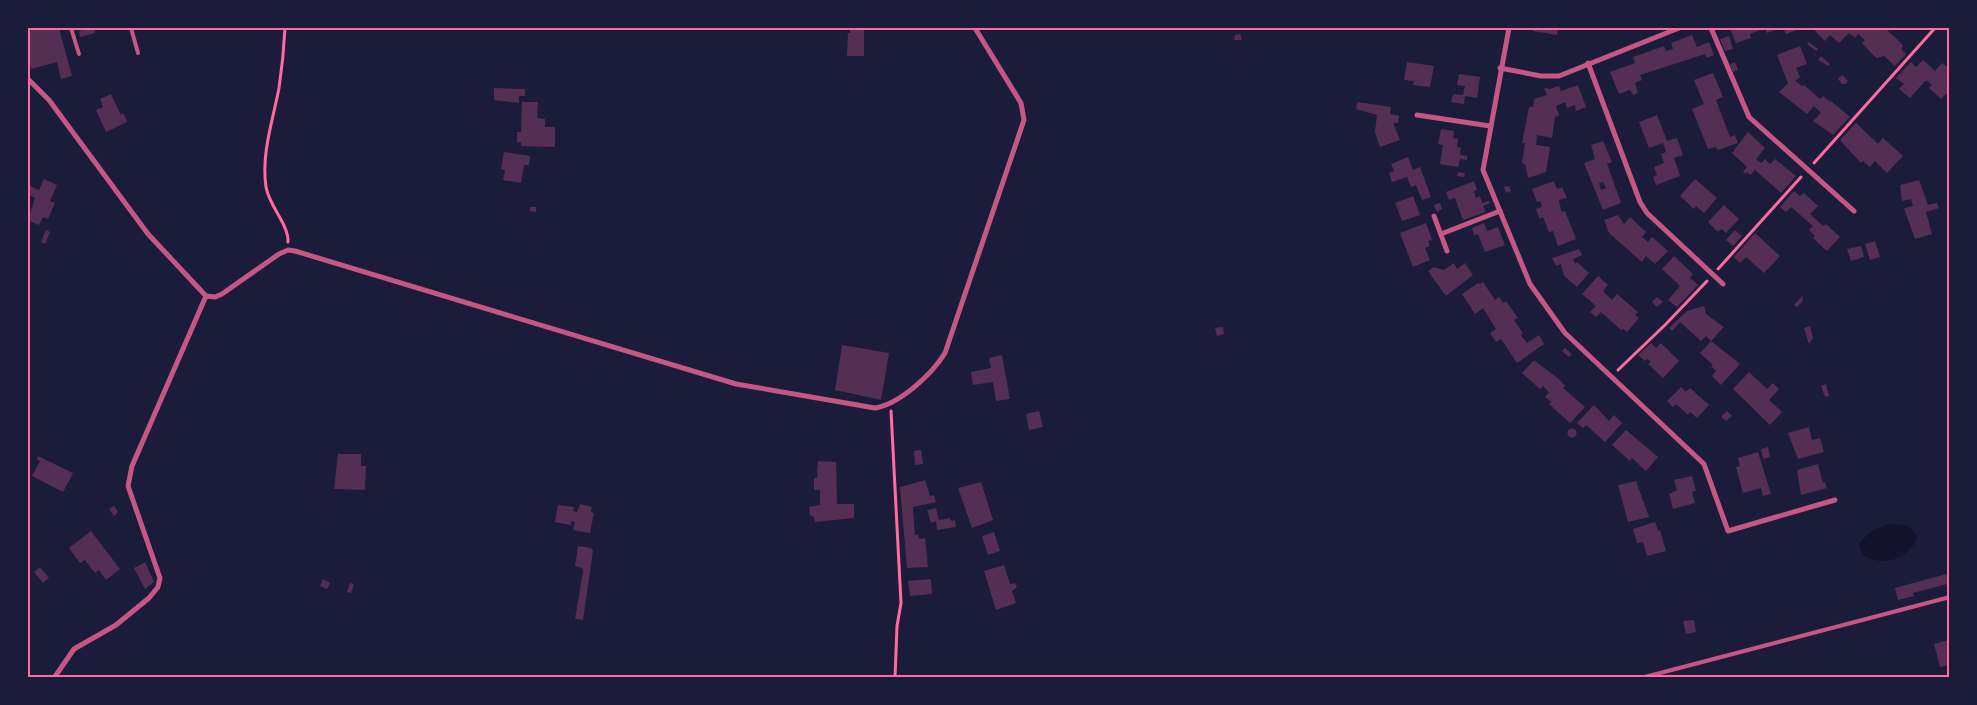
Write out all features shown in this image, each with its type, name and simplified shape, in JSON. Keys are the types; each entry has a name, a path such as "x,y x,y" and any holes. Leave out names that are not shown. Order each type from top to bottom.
{"street":[{"path":"28,79 49,100 148,234 206,296 215,297 222,294 279,254 288,250 736,384 875,408 889,406 938,364 945,353 1024,120 1021,103 975,28"},
{"path":"1508,28 1483,170 1530,284 1565,332 1704,464 1728,531 1835,500"},
{"path":"1500,68 1541,76 1559,76 1679,28"},
{"path":"1711,28 1749,117 1854,211"},
{"path":"1588,63 1640,202 1647,212 1723,284"},
{"path":"1417,115 1490,126"},
{"path":"1441,234 1500,211"},
{"path":"1434,216 1447,252"},
{"path":"54,678 74,648 116,625 158,587 160,578 128,486 132,466 206,296"}],"lane":[{"path":"71,28 79,54"},
{"path":"132,28 138,52"},
{"path":"1642,678 1950,597"}],"path":[{"path":"285,28 279,88 266,152 266,187 274,212 288,235 288,250"},
{"path":"1610,376 1665,325 1714,274 1935,28"},
{"path":"889,406 893,426 900,585 895,678"}],"shaded area":[{"path":"1892,524 1907,526 1915,534 1917,538 1907,552 1893,560 1885,561 1869,558 1862,554 1859,545 1865,537 1877,528"}],"building":[{"path":"41,28 59,28 72,76 61,79 57,62 31,69 28,62 28,31"},
{"path":"94,28 95,33 80,37 79,31"},
{"path":"850,28 864,28 864,56 847,56"},
{"path":"1534,28 1558,28 1557,35 1533,31"},
{"path":"1730,28 1765,28 1750,34 1751,38 1736,43"},
{"path":"1765,28 1780,28 1767,33"},
{"path":"1783,28 1803,28 1786,34"},
{"path":"1818,28 1885,28 1900,42 1903,46 1901,49 1906,54 1895,66 1884,56 1877,58 1872,54 1862,43 1865,40 1858,34 1855,38 1849,33 1839,43 1830,35 1825,41 1815,31"},
{"path":"1240,34 1242,40 1234,40 1235,35"},
{"path":"1692,35 1697,47 1709,42 1714,55 1707,58 1705,54 1640,75 1642,80 1635,83 1638,93 1633,95 1630,90 1619,94 1610,72 1635,63 1633,57 1664,46 1666,51 1673,49 1671,43"},
{"path":"1729,36 1733,49 1725,51 1720,39"},
{"path":"1809,42 1818,49 1816,51 1807,44"},
{"path":"1800,46 1807,64 1796,68 1800,77 1795,81 1802,86 1804,85 1820,99 1823,96 1831,101 1850,117 1833,135 1813,121 1821,113 1814,106 1807,114 1779,92 1788,83 1777,55"},
{"path":"1821,56 1830,64 1828,66 1818,60"},
{"path":"1923,60 1935,71 1942,63 1950,69 1950,97 1946,94 1941,99 1929,88 1932,85 1926,80 1910,98 1899,89 1904,84 1896,78 1911,62 1916,67"},
{"path":"1407,62 1434,66 1430,87 1413,85 1414,81 1404,80"},
{"path":"1735,62 1738,70 1733,72 1730,64"},
{"path":"1713,73 1723,97 1716,100 1730,137 1735,135 1738,143 1718,150 1716,147 1708,149 1692,109 1704,104 1694,80"},
{"path":"1459,74 1480,77 1477,98 1465,96 1464,104 1451,102 1453,94 1463,95 1465,86 1457,85"},
{"path":"1842,75 1848,81 1846,84 1842,84 1838,79"},
{"path":"1578,85 1586,107 1576,111 1575,105 1567,108 1565,102 1556,106 1559,115 1555,117 1552,138 1537,135 1536,145 1550,147 1546,172 1528,178 1525,164 1522,163 1525,143 1522,143 1529,107 1533,107 1534,99 1547,95 1544,88 1550,89 1559,86 1561,91"},
{"path":"494,88 525,89 525,96 519,96 519,103 494,100"},
{"path":"111,94 121,115 123,113 127,122 106,132 96,110 103,107 100,99"},
{"path":"522,102 538,102 537,118 545,119 545,127 555,127 555,147 521,146 521,142 517,142 517,132 521,132"},
{"path":"1357,102 1391,107 1390,114 1399,116 1398,123 1394,123 1394,125 1400,140 1380,147 1375,132 1377,115 1356,109"},
{"path":"1657,115 1667,141 1677,138 1683,155 1674,158 1680,176 1656,185 1653,177 1657,175 1654,167 1664,163 1661,154 1666,152 1663,143 1649,148 1639,122"},
{"path":"1856,123 1878,144 1883,138 1903,156 1887,173 1875,161 1870,167 1863,161 1861,163 1840,140"},
{"path":"1441,129 1454,131 1453,138 1458,139 1457,147 1461,148 1460,155 1467,156 1467,160 1460,159 1458,167 1440,164 1443,145 1438,144"},
{"path":"1748,132 1765,148 1756,159 1761,163 1765,159 1770,164 1775,159 1796,176 1781,193 1755,170 1750,175 1747,172 1746,174 1743,172 1747,167 1732,153"},
{"path":"1603,141 1612,162 1607,164 1621,203 1603,210 1584,163 1595,159 1591,145","holes":["1603,182 1606,188 1601,190 1599,183"]},
{"path":"504,152 530,156 529,165 524,165 521,183 503,180 505,170 501,169"},
{"path":"1408,157 1413,170 1420,167 1431,197 1422,200 1416,185 1411,187 1407,177 1392,182 1389,173 1394,171 1391,164"},
{"path":"1458,172 1465,173 1464,177 1457,176"},
{"path":"44,179 57,185 50,201 55,203 48,219 43,217 39,225 28,220 35,198 28,194 28,185 39,190"},
{"path":"1695,179 1717,198 1704,213 1696,206 1694,209 1680,196"},
{"path":"1919,180 1928,205 1937,203 1939,208 1926,212 1932,234 1915,239 1904,208 1913,206 1911,199 1902,201 1900,185"},
{"path":"1474,181 1477,190 1474,191 1476,198 1480,196 1482,203 1489,201 1490,203 1483,206 1486,212 1463,220 1455,198 1449,200 1446,192"},
{"path":"1554,181 1557,189 1562,187 1567,198 1559,200 1561,210 1562,212 1565,211 1576,239 1558,246 1553,231 1549,232 1543,217 1540,219 1536,209 1542,207 1540,201 1537,202 1532,189"},
{"path":"1509,186 1511,191 1506,193 1504,187"},
{"path":"1794,191 1800,196 1804,193 1818,206 1810,214 1823,226 1826,224 1840,237 1827,251 1813,238 1815,236 1809,230 1813,226 1791,207 1786,212 1780,207"},
{"path":"1413,196 1420,215 1402,221 1395,203"},
{"path":"1440,203 1442,209 1437,212 1434,205"},
{"path":"1724,205 1739,219 1726,233 1721,229 1718,232 1708,222"},
{"path":"530,207 536,207 536,212 530,211"},
{"path":"1618,215 1624,224 1630,217 1646,232 1642,237 1648,242 1652,237 1668,251 1655,264 1646,256 1642,262 1609,233 1604,220"},
{"path":"1426,223 1432,240 1428,241 1430,246 1425,248 1430,260 1413,267 1400,233"},
{"path":"1484,223 1487,231 1498,227 1505,245 1485,252 1478,234 1474,236 1472,228"},
{"path":"46,230 50,232 45,244 41,242"},
{"path":"1735,230 1742,236 1733,246 1726,240"},
{"path":"1755,233 1780,256 1764,273 1746,257 1740,263 1734,257"},
{"path":"1875,241 1880,257 1870,260 1865,244"},
{"path":"1861,246 1864,257 1851,261 1847,249"},
{"path":"1579,249 1582,255 1573,259 1575,264 1577,262 1589,273 1577,287 1564,276 1561,264 1556,266 1552,258"},
{"path":"1674,256 1693,274 1690,278 1698,285 1677,307 1668,300 1680,286 1662,269"},
{"path":"1454,263 1457,269 1465,263 1473,275 1446,296 1428,271 1434,267 1444,270"},
{"path":"1598,276 1608,285 1603,291 1612,300 1617,294 1638,312 1635,315 1639,318 1627,332 1623,329 1621,330 1601,312 1596,317 1590,312 1596,306 1582,294"},
{"path":"1483,282 1495,300 1499,297 1503,303 1506,301 1518,318 1514,320 1527,343 1539,335 1544,344 1517,363 1501,339 1496,342 1490,333 1496,329 1483,308 1475,314 1462,294 1478,283"},
{"path":"1802,296 1803,301 1797,307 1794,305"},
{"path":"1657,297 1663,302 1657,307 1652,302"},
{"path":"1704,306 1706,314 1724,327 1711,341 1706,336 1701,341 1680,322 1672,331 1669,328 1687,311"},
{"path":"1810,326 1813,338 1809,344 1804,328"},
{"path":"1223,327 1224,334 1217,336 1215,328"},
{"path":"1711,341 1740,364 1721,385 1712,376 1716,371 1711,366 1713,365 1700,353"},
{"path":"1651,343 1656,348 1661,343 1679,361 1663,378 1648,364 1651,362 1647,359 1645,361 1638,355"},
{"path":"842,345 889,353 881,400 835,390"},
{"path":"1565,348 1572,354 1569,357 1562,351"},
{"path":"1002,355 1010,399 996,401 993,382 973,385 971,372 991,368 989,358"},
{"path":"1534,360 1560,380 1565,386 1563,388 1585,407 1570,423 1549,404 1551,402 1545,397 1549,392 1543,386 1540,389 1522,373"},
{"path":"1749,372 1767,389 1773,383 1779,389 1769,400 1782,412 1770,425 1733,389"},
{"path":"1826,384 1829,396 1825,397 1821,386"},
{"path":"1681,387 1686,392 1690,388 1709,405 1697,418 1690,412 1688,415 1676,404 1673,407 1667,401"},
{"path":"1594,405 1609,421 1614,415 1622,423 1605,442 1586,425 1583,428 1577,423"},
{"path":"1039,411 1043,427 1029,430 1026,414"},
{"path":"1727,411 1732,416 1726,421 1721,417"},
{"path":"1809,427 1812,440 1820,438 1824,452 1798,459 1788,433"},
{"path":"1572,428 1577,433 1572,438 1567,433"},
{"path":"1626,430 1658,457 1646,471 1632,458 1630,461 1612,445"},
{"path":"1768,447 1770,457 1763,459 1761,449"},
{"path":"921,450 923,464 915,465 914,451"},
{"path":"1758,452 1771,494 1763,496 1761,488 1743,493 1736,467 1740,466 1738,458"},
{"path":"338,454 361,454 361,466 366,466 365,490 334,489"},
{"path":"38,456 73,473 63,492 32,476 40,461 37,460"},
{"path":"818,461 836,462 837,504 854,504 854,518 815,522 814,517 810,515 809,507 820,505 820,490 814,490 814,478 817,478"},
{"path":"1818,464 1823,483 1825,482 1827,488 1801,495 1797,470"},
{"path":"1692,476 1696,491 1692,492 1695,503 1673,509 1669,494 1677,490 1674,480"},
{"path":"925,480 930,496 934,495 936,502 913,507 915,535 918,534 919,539 925,538 928,567 907,568 900,487"},
{"path":"1636,481 1649,517 1628,522 1618,485"},
{"path":"981,482 993,520 972,528 958,488"},
{"path":"580,504 592,507 591,512 594,513 590,533 573,530 575,522 571,521 571,525 555,522 558,505 574,507 573,511 577,512"},
{"path":"114,506 118,512 114,516 109,509"},
{"path":"936,508 939,520 950,518 951,521 955,520 956,527 937,530 936,521 931,523 927,510"},
{"path":"1655,522 1658,531 1660,530 1666,551 1647,556 1643,542 1637,543 1633,529"},
{"path":"91,531 120,569 106,580 99,570 95,573 85,560 80,563 69,548"},
{"path":"994,532 1000,551 988,555 982,536"},
{"path":"578,546 591,548 593,551 583,620 575,619 583,571 582,568 575,566"},
{"path":"145,562 154,582 145,589 134,568"},
{"path":"1004,565 1010,584 1015,583 1017,587 1012,591 1016,603 996,610 984,571"},
{"path":"40,567 49,578 43,583 34,572"},
{"path":"1950,573 1950,592 1947,584 1913,593 1914,596 1898,600 1895,588"},
{"path":"323,579 330,583 327,589 320,586"},
{"path":"931,579 932,594 910,596 908,581"},
{"path":"350,583 354,584 351,593 347,592"},
{"path":"1694,620 1696,632 1686,634 1683,621"},
{"path":"1948,640 1950,665 1940,667 1934,644"}]}
